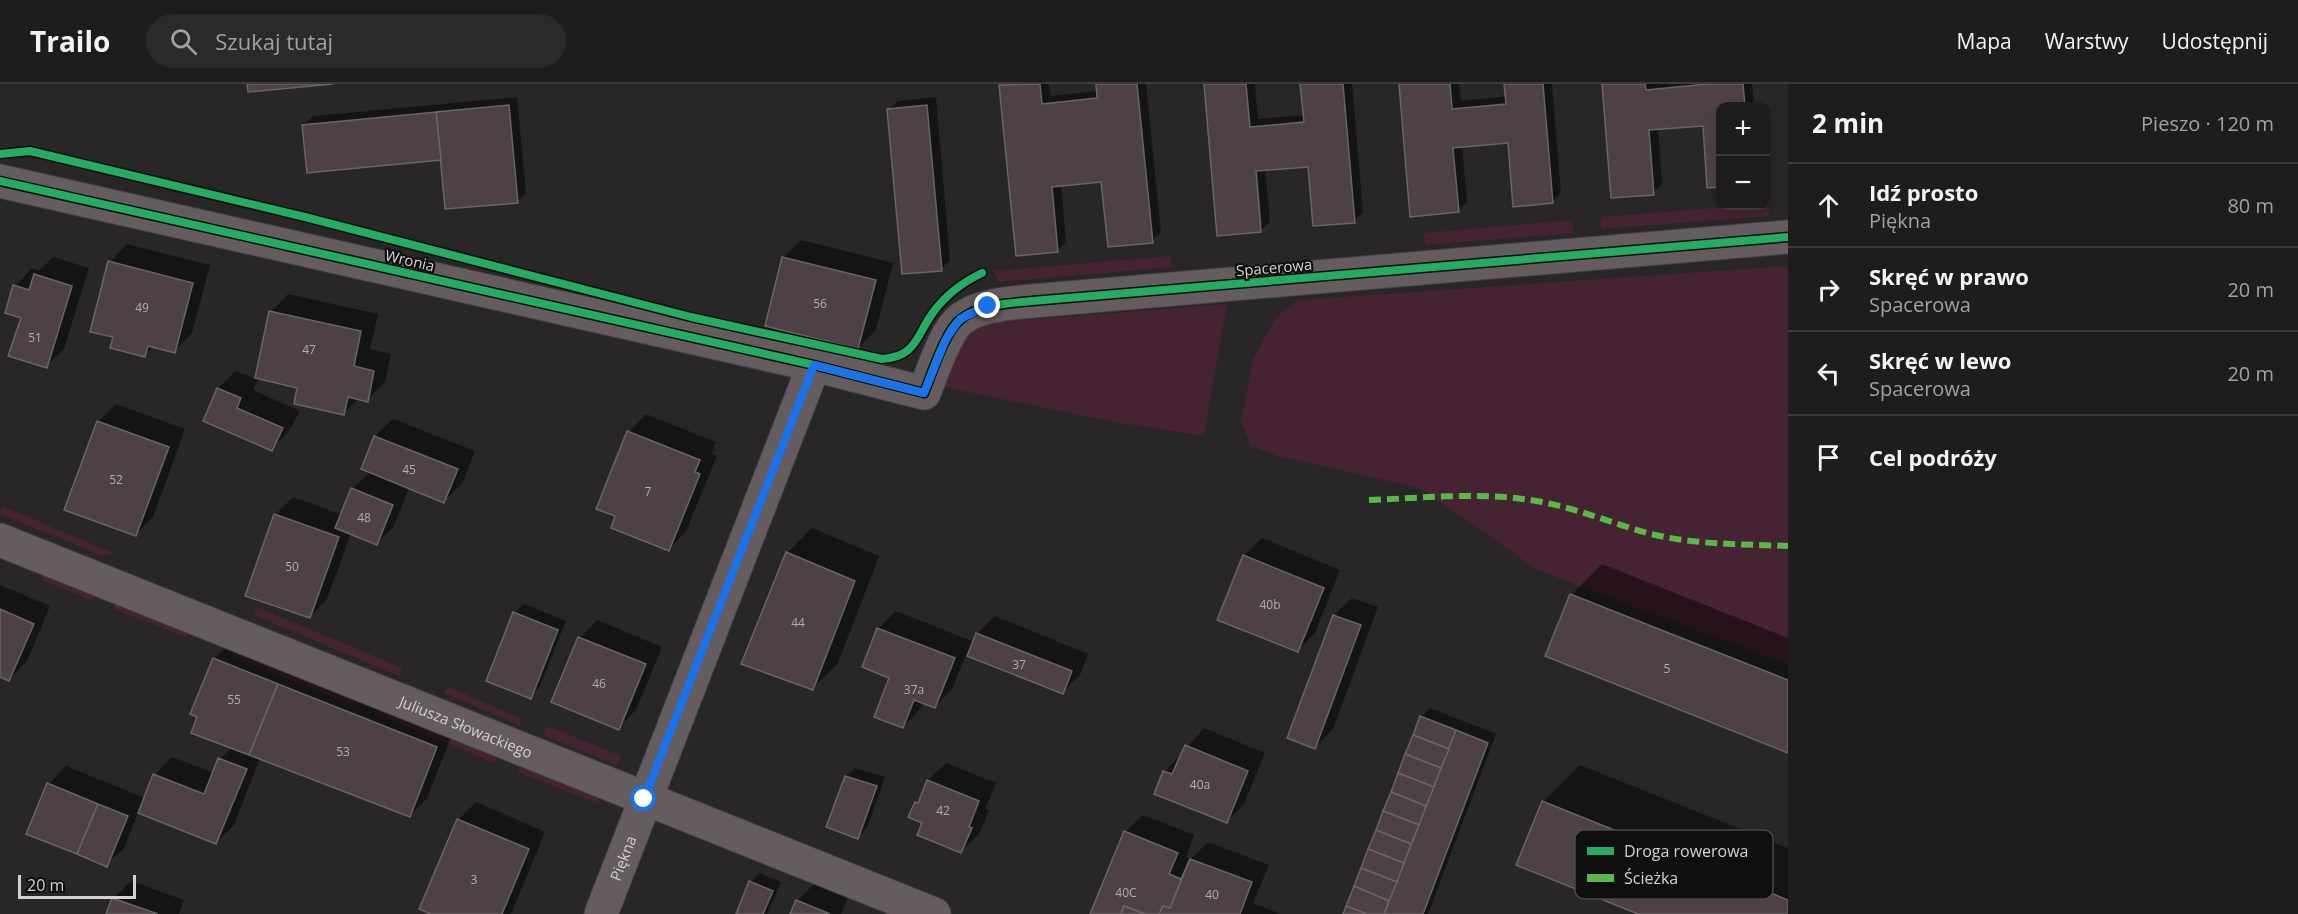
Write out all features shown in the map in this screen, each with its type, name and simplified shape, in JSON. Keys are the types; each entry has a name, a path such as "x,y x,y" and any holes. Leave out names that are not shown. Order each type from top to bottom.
{"street":[{"name":"Wronia","path":"0,181 814,365"},
{"name":"Spacerowa","path":"814,365 924,393 946,339 960,319 988,306 1032,300 1788,237"},
{"name":"Piękna","path":"601,914 814,365"},
{"name":"Juliusza Słowackiego","path":"0,540 934,914"}],"shaded area":[{"path":"1716,208 1716,210 1768,210 1769,216 1601,229 1601,217"},
{"path":"1572,220 1573,233 1425,245 1424,233"},
{"path":"1171,256 1172,267 998,282 994,271"},
{"path":"1788,266 1788,665 1538,570 1420,488 1278,456 1251,446 1241,423 1253,359 1276,317 1299,300"},
{"path":"1227,304 1204,436 1114,422 929,384 958,338 986,323"},
{"path":"2,506 114,553 103,556 0,514"},
{"path":"45,572 96,594 92,601 42,580"},
{"path":"115,602 188,631 186,637 113,609"},
{"path":"257,607 402,668 399,676 254,615"},
{"path":"236,648 357,697 354,706 233,656"},
{"path":"447,686 522,719 519,725 444,693"},
{"path":"377,705 498,755 495,763 374,713"},
{"path":"547,726 621,756 617,765 543,735"},
{"path":"520,765 591,792 604,806 518,772"}],"building":[{"path":"247,84 333,84 248,92"},
{"path":"1040,84 1042,104 1097,98 1096,84 1137,84 1153,243 1108,247 1101,182 1052,187 1058,252 1016,256 999,85"},
{"path":"1204,84 1246,84 1250,127 1304,122 1300,84 1343,84 1355,223 1313,226 1308,167 1256,171 1261,232 1217,236"},
{"path":"1399,84 1450,84 1452,109 1506,104 1504,84 1543,84 1553,203 1513,207 1508,143 1453,148 1459,212 1410,217"},
{"path":"1602,84 1645,84 1646,90 1707,84 1743,84 1745,102 1716,102 1716,187 1707,188 1703,126 1649,130 1654,195 1611,198"},
{"path":"509,105 518,203 445,209 436,112"},
{"path":"927,105 942,271 902,274 887,109"},
{"path":"436,112 441,160 307,173 302,125"},
{"path":"782,257 876,280 858,349 765,326"},
{"path":"108,261 193,283 175,353 148,346 145,357 110,348 113,337 90,332"},
{"path":"34,274 72,286 47,368 8,356 21,318 5,313 13,285 29,290"},
{"path":"269,311 361,331 354,366 374,371 368,402 348,397 344,415 294,404 297,388 255,378"},
{"path":"217,388 241,398 237,408 283,428 272,451 203,421"},
{"path":"97,421 169,447 136,536 64,510"},
{"path":"627,431 700,460 695,472 700,474 669,551 611,528 615,516 596,509"},
{"path":"374,436 458,469 444,503 361,469"},
{"path":"351,488 393,505 377,545 335,528"},
{"path":"274,514 339,537 310,618 245,596"},
{"path":"786,552 855,581 813,690 741,664"},
{"path":"1243,555 1324,588 1298,652 1217,620"},
{"path":"1570,594 1788,680 1788,753 1545,656"},
{"path":"0,609 34,624 9,681 0,677"},
{"path":"513,612 558,630 531,699 486,681"},
{"path":"1333,615 1361,625 1315,749 1287,738"},
{"path":"877,628 955,658 935,708 914,700 903,728 874,717 889,678 862,667"},
{"path":"976,633 1072,671 1063,694 967,656"},
{"path":"578,637 646,664 619,730 551,702"},
{"path":"213,658 278,684 249,755 191,733 197,717 190,714"},
{"path":"278,684 437,747 410,817 249,755"},
{"path":"1420,716 1456,730 1449,749 1413,735"},
{"path":"1456,730 1488,743 1423,914 1384,914"},
{"path":"1413,735 1449,749 1441,768 1405,754"},
{"path":"1185,745 1248,771 1227,823 1154,794 1163,771 1172,774"},
{"path":"1405,754 1441,768 1434,787 1398,773"},
{"path":"218,758 247,769 216,844 138,813 153,774 204,794"},
{"path":"1398,773 1434,787 1426,806 1391,792"},
{"path":"845,776 877,786 858,839 826,827"},
{"path":"927,780 979,801 969,827 972,828 961,853 917,835 922,823 908,817 915,802 918,803"},
{"path":"47,783 98,804 77,854 26,834"},
{"path":"1391,792 1426,806 1419,825 1383,811"},
{"path":"1542,801 1614,830 1575,830 1575,889 1516,865"},
{"path":"98,804 128,816 107,867 77,854"},
{"path":"1383,811 1419,825 1411,844 1376,830"},
{"path":"457,819 529,849 502,914 431,914 419,909"},
{"path":"1376,830 1411,844 1404,863 1368,849"},
{"path":"1124,831 1178,853 1169,874 1181,879 1190,859 1170,908 1163,906 1159,914 1145,914 1124,906 1121,914 1090,914"},
{"path":"1368,849 1404,863 1397,882 1361,868"},
{"path":"1190,859 1252,882 1240,914 1159,914 1163,906 1170,908"},
{"path":"1361,868 1397,882 1389,901 1354,886"},
{"path":"749,881 773,891 763,914 736,914"},
{"path":"1354,886 1389,901 1384,914 1367,914 1346,906"},
{"path":"1773,894 1788,900 1788,914 1638,914 1601,899 1773,899"},
{"path":"112,898 158,914 106,914"},
{"path":"796,900 830,914 790,914"},
{"path":"1124,906 1145,914 1121,914"},
{"path":"1346,906 1367,914 1343,914"}],"marked path":[{"path":"1369,500 1456,496 1521,499 1569,508 1664,537 1717,543 1788,546"}],"cycle path":[{"path":"0,154 30,151 305,217 691,317 882,359 894,357 909,349 944,299 962,284 982,273"},
{"path":"0,181 814,365 924,393 944,343 955,325 968,314 995,306 1788,237"}],"route":[{"path":"644,799 814,365 924,393 946,339 960,319 988,306"}]}
